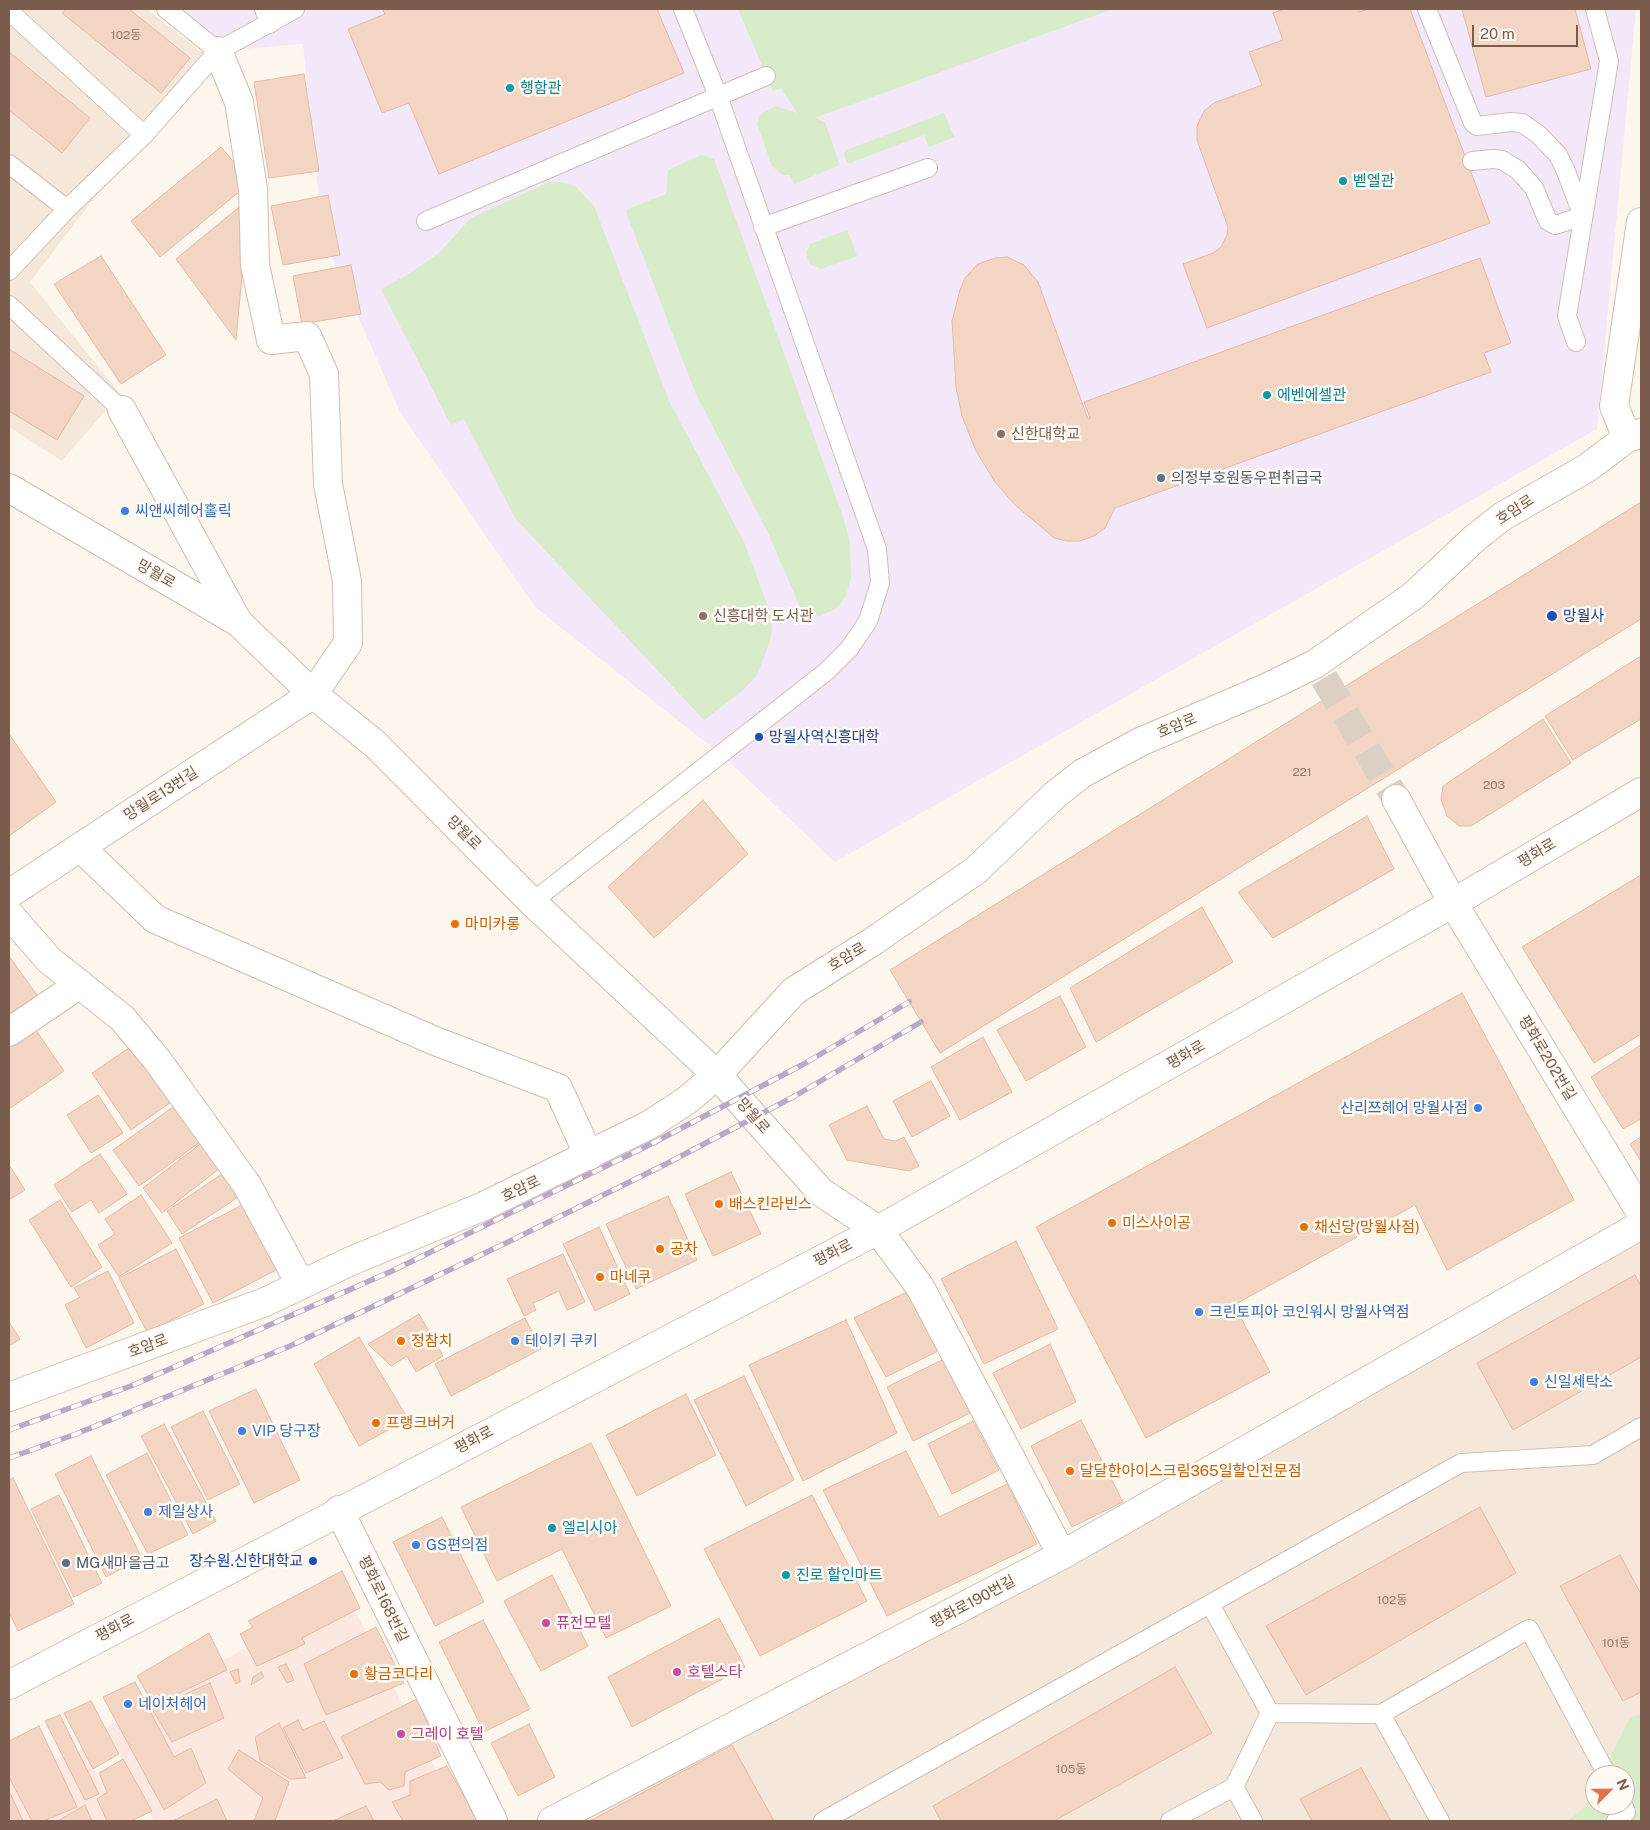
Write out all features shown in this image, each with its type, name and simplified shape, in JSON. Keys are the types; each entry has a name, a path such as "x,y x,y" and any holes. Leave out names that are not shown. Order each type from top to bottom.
{"street":[{"path":"218,51 239,102 253,189 255,265 272,340 307,336 324,374 328,484 348,581 348,643 313,694"},
{"path":"1634,436 1614,406 1641,222"},
{"path":"122,410 238,622"},
{"name":"호암로","path":"9,1397 265,1302 484,1206 650,1125 686,1101 717,1075 794,991 879,937 975,871 1056,794 1083,773 1140,742 1268,687 1320,671 1412,596 1475,538 1504,516 1587,468 1634,436"},
{"name":"망월로","path":"9,488 238,622 313,694 375,744 532,902 717,1075 821,1192 878,1230"},
{"name":"망월로13번길","path":"9,894 313,694"},
{"name":"평화로","path":"9,1685 339,1510 878,1230 1453,903 1641,792"},
{"name":"평화로202번길","path":"1396,799 1453,903 1641,1213"},
{"path":"80,847 155,918 435,1041 558,1088 589,1156"},
{"path":"9,914 49,960 122,1018 174,1083 247,1185 301,1285"},
{"path":"9,1032 80,984"},
{"name":"평화로190번길","path":"552,1821 1062,1555 1641,1225"},
{"path":"878,1230 920,1286 1062,1555"},
{"name":"평화로168번길","path":"339,1510 493,1821"}],"lane":[{"path":"166,9 218,51"},
{"path":"9,271 67,209 144,136 218,51 267,16 294,9"},
{"path":"532,902 827,671 848,649 868,621 880,583 877,549 718,96 683,9"},
{"path":"1427,9 1472,123 1477,126 1511,122 1522,123 1538,134 1558,155 1583,216"},
{"path":"1576,342 1567,316 1609,61 1595,9"},
{"path":"9,11 144,136"},
{"path":"426,221 766,76"},
{"path":"1472,161 1484,158 1502,160 1518,170 1534,188 1548,221 1555,225 1583,216"},
{"path":"9,164 67,209"},
{"path":"763,227 928,168"},
{"path":"9,305 122,410"},
{"path":"823,1821 1461,1463 1593,1455 1641,1427"},
{"path":"1210,1604 1270,1713"},
{"path":"1270,1713 1381,1714 1529,1629 1602,1765"},
{"path":"1170,1821 1234,1787 1270,1713"},
{"path":"1381,1714 1440,1821"},
{"path":"1234,1787 1252,1821"}],"shaded area":[{"path":"9,9 147,9 204,54 30,282 120,394 62,461 9,427"},
{"name":"신한대학교","path":"174,9 1636,9 1597,429 835,862 724,757 535,607 400,412 323,237 303,44 218,51"},
{"path":"1641,1240 1641,1821 571,1821"},
{"path":"345,1591 462,1821 154,1821 106,1727"},
{"path":"84,1749 119,1821 9,1821 9,1775"}],"green space":[{"path":"738,9 1113,9 815,118 825,122 840,165 794,184 790,175 783,175 772,166 757,124 760,115 775,106 797,113 781,88 773,91"},
{"path":"944,113 954,137 929,147 924,135 850,163 847,162 844,154 846,150"},
{"path":"701,155 714,159 843,517 850,542 851,578 846,596 838,607 821,616 809,615 800,607 769,535 695,392 626,212 628,209 666,194 668,170"},
{"path":"549,182 561,182 575,186 594,206 670,403 745,544 771,615 772,629 770,641 757,675 742,691 704,720 515,518 464,419 451,425 381,289 407,275 439,253 471,218"},
{"path":"847,230 857,256 821,269 809,264 806,253 810,244"},
{"path":"1641,1714 1641,1821 1567,1821 1583,1809 1585,1805 1585,1815 1635,1815 1635,1765 1606,1765 1630,1717"}],"building":[{"path":"66,9 129,9 190,58 161,93 62,13"},
{"name":"행함관","path":"382,9 657,9 684,73 439,174 409,103 382,113 348,29 385,14"},
{"name":"벧엘관","path":"1284,9 1358,9 1359,12 1368,9 1410,9 1490,223 1207,328 1183,264 1213,253 1221,247 1227,235 1228,227 1197,140 1197,126 1204,111 1214,103 1262,85 1249,52 1283,40 1273,13"},
{"path":"1462,9 1575,9 1591,69 1486,97"},
{"path":"9,52 90,118 62,153 9,110"},
{"path":"304,74 319,171 269,178 254,82"},
{"path":"221,147 251,182 160,257 131,221"},
{"path":"328,195 340,255 283,265 271,206"},
{"path":"238,208 247,221 236,340 176,259"},
{"path":"101,256 166,355 121,384 54,284"},
{"name":"에벤에셀관","path":"1007,257 1024,265 1038,282 1088,419 1090,418 1084,402 1480,258 1511,343 1484,353 1491,372 1115,508 1105,528 1094,536 1080,541 1067,541 1054,538 1015,505 995,482 976,451 962,416 956,387 952,321 960,290 965,278 978,264 995,258"},
{"path":"351,265 361,314 302,324 293,276"},
{"path":"9,349 84,396 57,440 9,411"},
{"path":"1641,502 1641,619 940,1053 890,970"},
{"path":"1641,656 1641,719 1573,760 1545,716"},
{"path":"1543,719 1571,763 1471,826 1459,826 1447,816 1441,799 1443,786"},
{"path":"9,734 56,802 9,836"},
{"path":"703,800 748,854 654,938 608,887"},
{"path":"1367,816 1394,869 1273,938 1238,892"},
{"path":"1641,875 1641,1034 1594,1063 1522,947"},
{"path":"1202,907 1233,962 1096,1042 1070,988"},
{"path":"9,956 37,995 9,1015"},
{"path":"1462,993 1574,1200 1447,1270 1415,1205 1234,1305 1270,1372 1146,1438 1036,1227"},
{"path":"1060,996 1086,1047 1026,1081 997,1030"},
{"path":"33,1026 64,1071 9,1109 9,1043"},
{"path":"983,1037 1012,1092 960,1120 931,1067"},
{"path":"1641,1045 1641,1119 1623,1129 1591,1077"},
{"path":"132,1046 171,1102 131,1130 92,1073"},
{"path":"931,1081 950,1116 912,1137 893,1101"},
{"path":"98,1095 123,1133 91,1153 67,1115"},
{"path":"180,1102 206,1138 139,1186 113,1150"},
{"path":"867,1106 884,1139 896,1141 904,1137 919,1166 909,1171 847,1160 829,1125"},
{"path":"1641,1137 1641,1161 1630,1144"},
{"path":"200,1144 219,1169 162,1213 143,1188"},
{"path":"100,1154 127,1194 99,1213 91,1200 72,1212 54,1185"},
{"path":"9,1165 25,1190 9,1200"},
{"path":"225,1172 240,1196 182,1234 167,1211"},
{"path":"731,1172 761,1234 713,1256 685,1194"},
{"path":"141,1195 172,1243 119,1277 98,1245 115,1234 105,1219"},
{"path":"668,1196 697,1260 636,1289 606,1224"},
{"path":"60,1200 102,1267 71,1287 29,1220"},
{"path":"244,1204 278,1269 213,1303 179,1238"},
{"path":"599,1227 630,1294 595,1311 563,1244"},
{"path":"1016,1241 1058,1329 984,1364 941,1279"},
{"path":"176,1249 204,1304 147,1332 119,1278"},
{"path":"563,1254 585,1302 567,1310 559,1291 533,1303 536,1310 524,1316 507,1279"},
{"path":"108,1271 134,1323 86,1348 65,1305 80,1297 74,1288"},
{"path":"1635,1275 1641,1286 1641,1357 1513,1430 1477,1363"},
{"path":"907,1292 938,1351 886,1377 854,1318"},
{"path":"419,1314 443,1356 416,1372 407,1356 391,1366 368,1344"},
{"path":"525,1318 541,1349 451,1396 435,1364"},
{"path":"846,1320 897,1433 803,1481 749,1365"},
{"path":"9,1322 20,1339 9,1346"},
{"path":"359,1337 408,1419 359,1446 314,1364"},
{"path":"1050,1344 1076,1402 1021,1429 993,1373"},
{"path":"944,1359 970,1413 913,1441 887,1387"},
{"path":"744,1376 794,1480 746,1506 694,1400"},
{"path":"256,1389 300,1480 254,1503 209,1411"},
{"path":"686,1394 716,1455 637,1496 606,1435"},
{"path":"203,1411 240,1484 208,1500 171,1427"},
{"path":"1081,1420 1123,1502 1072,1527 1031,1446"},
{"path":"973,1421 999,1470 952,1494 928,1444"},
{"path":"164,1424 216,1521 193,1534 141,1436"},
{"name":"엘리시아","path":"591,1443 671,1606 606,1638 562,1549 497,1581 461,1507"},
{"path":"906,1451 939,1517 1007,1484 1037,1544 887,1616 823,1490"},
{"path":"147,1453 188,1535 148,1554 106,1475"},
{"path":"91,1456 142,1558 106,1577 55,1474"},
{"path":"13,1478 74,1604 18,1631 9,1612 9,1480"},
{"path":"59,1495 102,1583 74,1597 31,1509"},
{"name":"진로 할인마트","path":"812,1495 867,1601 760,1656 704,1549"},
{"path":"1480,1507 1516,1573 1306,1695 1266,1626"},
{"path":"442,1517 484,1602 435,1626 393,1542"},
{"path":"1620,1555 1641,1594 1641,1692 1623,1701 1560,1586"},
{"path":"342,1571 360,1608 302,1638 305,1644 257,1666 240,1634 253,1627 248,1621"},
{"name":"퓨전모텔","path":"552,1575 588,1646 541,1671 504,1601"},
{"name":"호텔스타","path":"719,1618 745,1667 632,1727 608,1677"},
{"path":"483,1620 530,1709 484,1732 439,1642"},
{"name":"황금코다리","path":"376,1627 404,1683 326,1715 304,1664"},
{"path":"209,1633 227,1670 154,1705 137,1676"},
{"path":"286,1664 294,1680 287,1683 278,1667"},
{"path":"1175,1667 1212,1733 1054,1821 941,1821 933,1806"},
{"path":"238,1669 240,1682 236,1684 230,1672"},
{"path":"261,1672 264,1677 251,1685 253,1677"},
{"path":"135,1682 174,1757 191,1748 206,1783 164,1810 103,1697"},
{"path":"210,1683 224,1718 172,1742 152,1709"},
{"path":"417,1699 441,1756 405,1772 404,1786 389,1790 380,1782 365,1784 341,1737"},
{"path":"91,1701 119,1754 93,1769 64,1713"},
{"path":"60,1715 99,1794 85,1800 45,1721"},
{"path":"298,1720 303,1730 324,1721 343,1758 306,1773 283,1728"},
{"path":"279,1723 306,1778 290,1779 260,1760 255,1737"},
{"path":"529,1724 555,1777 518,1796 491,1743"},
{"path":"39,1726 77,1807 43,1821 32,1821 9,1777 9,1741"},
{"path":"732,1745 774,1821 590,1821"},
{"path":"239,1750 289,1782 275,1821 254,1821 263,1798 228,1769"},
{"path":"123,1759 152,1811 131,1821 107,1821 97,1799 107,1792 99,1773"},
{"path":"447,1766 478,1821 403,1821 392,1802 410,1795 410,1781"},
{"path":"1361,1768 1391,1821 1312,1821 1300,1799"},
{"path":"9,1791 23,1821 9,1821"},
{"path":"217,1799 227,1821 173,1821"},
{"path":"85,1805 92,1821 58,1821"},
{"path":"366,1806 374,1821 333,1821"}],"tunnel":[{"path":"1324,678 1396,799"}],"railway":[{"path":"9,1430 131,1386 392,1271 653,1143 802,1065 909,1002"},
{"path":"9,1458 76,1434 290,1346 508,1242 666,1164 795,1096 921,1022"}],"place":[{"name":"행함관","path":"510,88"},
{"name":"벧엘관","path":"1343,181"},
{"name":"에벤에셀관","path":"1267,395"},
{"name":"신한대학교","path":"1001,434"},
{"name":"의정부호원동우편취급국","path":"1161,478"},
{"name":"씨앤씨헤어홀릭","path":"125,511"},
{"name":"신흥대학 도서관","path":"703,616"},
{"name":"망월사","path":"1552,616"},
{"name":"망월사역신흥대학","path":"759,737"},
{"name":"마미카롱","path":"455,924"},
{"name":"산리쯔헤어 망월사점","path":"1478,1108"},
{"name":"배스킨라빈스","path":"719,1204"},
{"name":"미스사이공","path":"1112,1223"},
{"name":"채선당(망월사점)","path":"1304,1227"},
{"name":"공차","path":"660,1249"},
{"name":"마네쿠","path":"600,1277"},
{"name":"크린토피아 코인워시 망월사역점","path":"1199,1312"},
{"name":"정참치","path":"401,1341"},
{"name":"테이키 쿠키","path":"515,1341"},
{"name":"신일세탁소","path":"1534,1382"},
{"name":"프랭크버거","path":"376,1423"},
{"name":"VIP 당구장","path":"242,1431"},
{"name":"달달한아이스크림365일할인전문점","path":"1070,1471"},
{"name":"제일상사","path":"148,1512"},
{"name":"엘리시아","path":"552,1528"},
{"name":"GS편의점","path":"416,1545"},
{"name":"장수원.신한대학교","path":"313,1561"},
{"name":"MG새마을금고","path":"66,1563"},
{"name":"진로 할인마트","path":"786,1575"},
{"name":"퓨전모텔","path":"546,1623"},
{"name":"호텔스타","path":"677,1672"},
{"name":"황금코다리","path":"354,1674"},
{"name":"네이처헤어","path":"128,1704"},
{"name":"그레이 호텔","path":"401,1734"}]}
